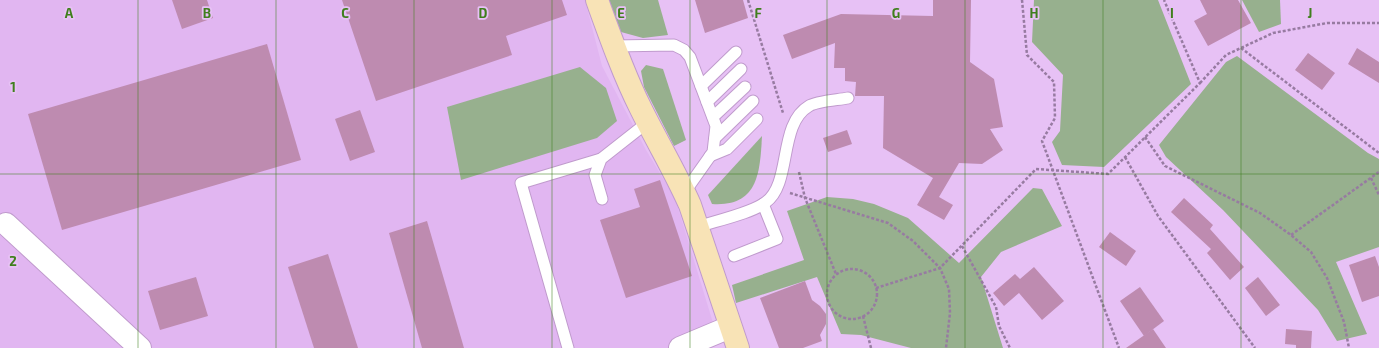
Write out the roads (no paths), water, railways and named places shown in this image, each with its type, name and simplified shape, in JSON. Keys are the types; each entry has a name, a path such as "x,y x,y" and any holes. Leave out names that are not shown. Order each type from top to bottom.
{"street":[{"path":"597,0 614,46 648,122 684,192 738,348"},
{"path":"6,224 140,348"},
{"path":"680,348 730,328"}],"lane":[{"path":"614,46 674,44 684,50 690,57 716,126 715,138 710,156 684,192"},
{"path":"701,86 736,52"},
{"path":"708,102 741,68"},
{"path":"713,118 745,87"},
{"path":"697,227 767,202 776,189 792,127 799,116 809,106 848,98"},
{"path":"715,138 753,102"},
{"path":"710,156 727,150 757,120"},
{"path":"568,348 521,183 602,160 648,122"},
{"path":"602,160 595,175 602,199"},
{"path":"734,256 777,239 763,204"}]}
